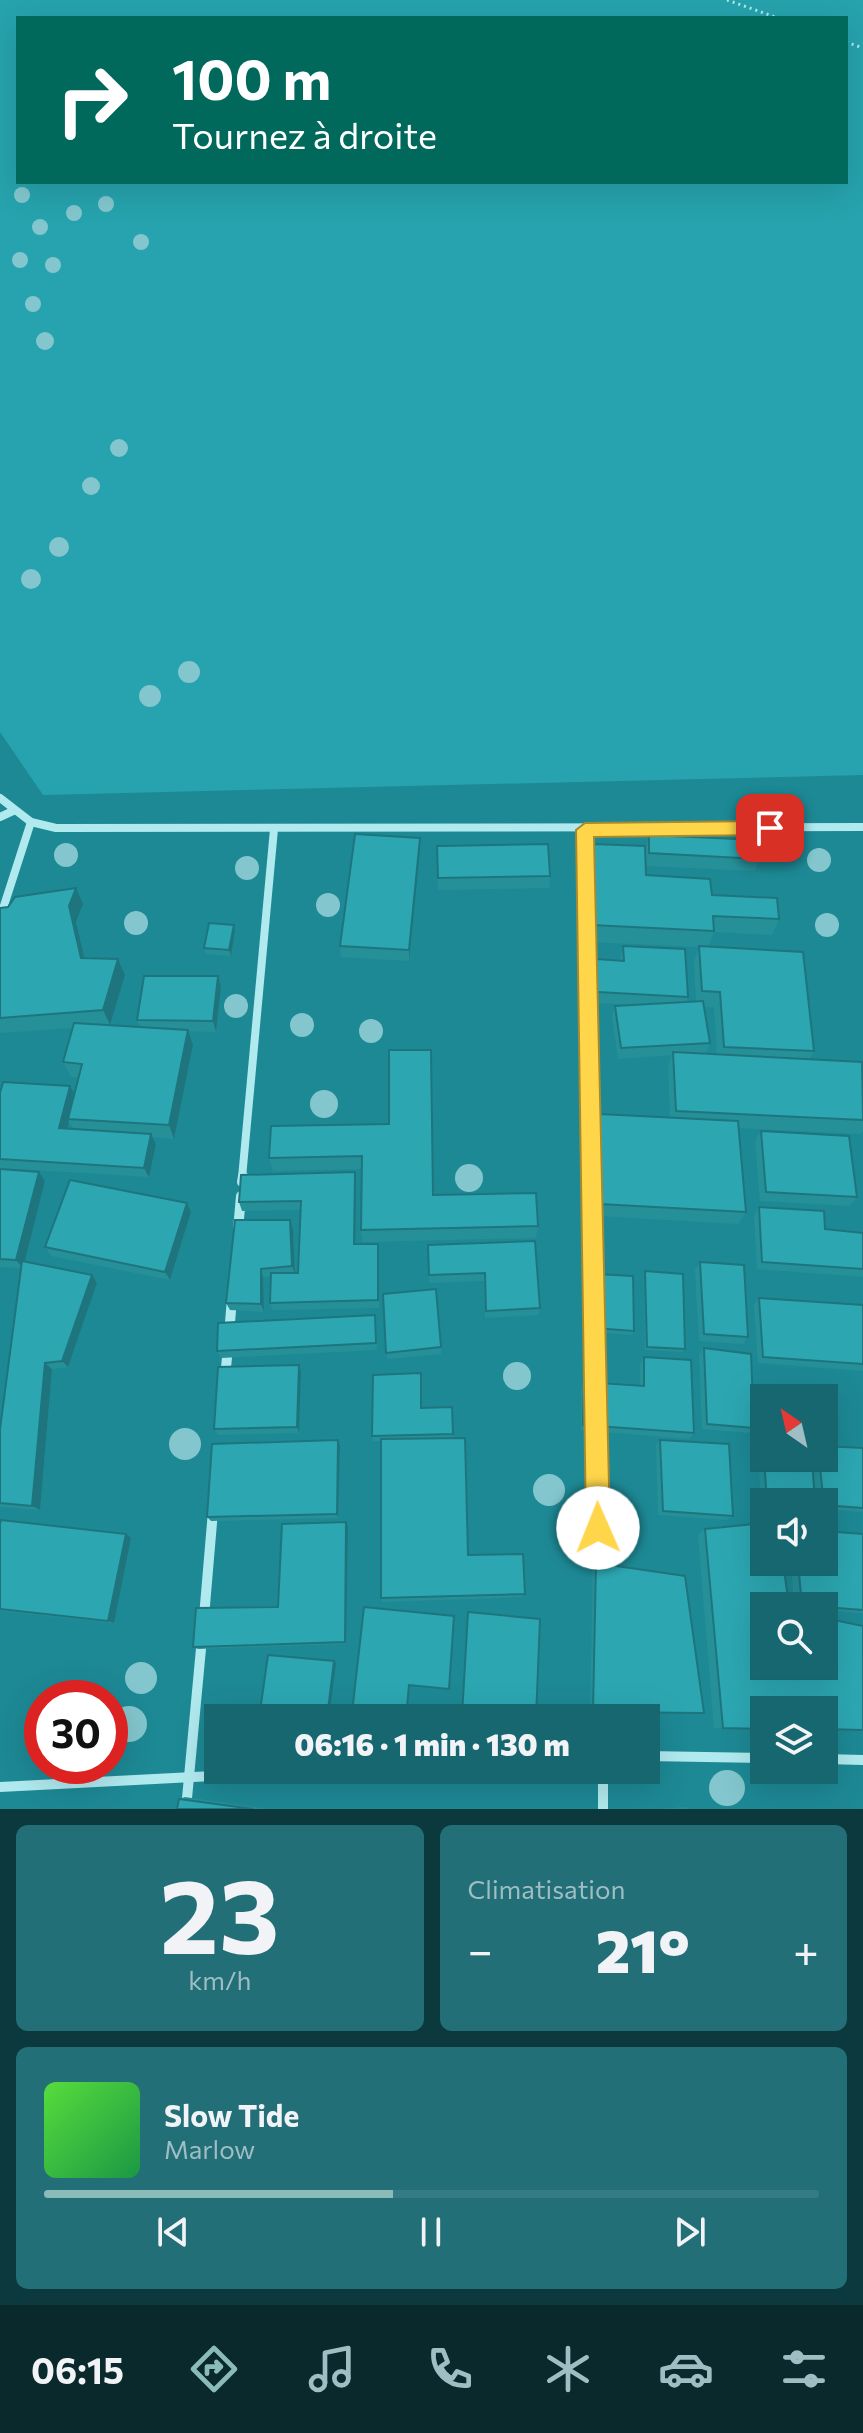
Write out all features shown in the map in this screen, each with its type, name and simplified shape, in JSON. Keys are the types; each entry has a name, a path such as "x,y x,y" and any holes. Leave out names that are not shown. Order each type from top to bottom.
{"street":[{"path":"0,798 31,822 56,828 585,830 863,827"},
{"path":"0,817 13,811"},
{"path":"0,918 31,822"},
{"path":"237,1240 274,829"},
{"path":"585,830 594,1290"},
{"path":"223,1398 233,1287"},
{"path":"594,1306 596,1401"},
{"path":"596,1417 599,1591"},
{"path":"186,1809 215,1492"},
{"path":"601,1686 602,1704"},
{"path":"660,1756 750,1758"},
{"path":"838,1759 863,1760"},
{"path":"0,1787 204,1776"},
{"path":"603,1784 603,1809"}],"path":[{"path":"727,0 772,16"}],"shaded area":[{"path":"0,0 863,0 863,775 43,795 0,732"}],"building":[{"path":"355,834 420,838 409,950 340,946"},
{"path":"649,835 758,840 759,859 649,853"},
{"path":"548,844 550,876 438,878 437,846"},
{"path":"592,844 645,846 646,875 710,879 712,895 777,898 779,919 713,916 714,931 592,925"},
{"path":"76,888 69,906 81,958 118,959 103,1010 0,1018 0,908 8,907 15,897"},
{"path":"209,923 234,925 229,950 204,948"},
{"path":"623,946 685,949 688,997 580,991 581,958 624,961"},
{"path":"699,946 803,952 814,1051 724,1047 720,992 702,991"},
{"path":"144,976 218,976 213,1021 137,1020"},
{"path":"703,1001 710,1043 621,1048 615,1006"},
{"path":"74,1023 188,1030 169,1125 68,1119 82,1064 63,1062"},
{"path":"389,1050 431,1050 433,1195 536,1193 538,1226 361,1230 362,1156 269,1158 271,1126 389,1124"},
{"path":"673,1052 862,1062 863,1120 676,1111"},
{"path":"3,1082 70,1086 59,1128 151,1134 144,1168 0,1159 0,1093"},
{"path":"599,1114 738,1121 746,1212 600,1204"},
{"path":"761,1131 849,1136 857,1197 766,1192"},
{"path":"0,1169 39,1172 16,1260 0,1259"},
{"path":"355,1172 354,1244 378,1244 378,1300 270,1303 271,1273 298,1273 301,1201 239,1202 241,1175"},
{"path":"70,1180 187,1203 165,1272 45,1247"},
{"path":"759,1207 824,1211 825,1229 863,1233 863,1269 762,1262"},
{"path":"235,1220 290,1220 292,1266 261,1269 261,1304 226,1303"},
{"path":"535,1241 540,1308 486,1311 485,1273 429,1275 428,1245"},
{"path":"22,1261 92,1275 62,1361 45,1363 32,1506 0,1503 0,1429"},
{"path":"700,1262 744,1265 748,1337 704,1334"},
{"path":"645,1271 683,1274 685,1349 647,1347"},
{"path":"595,1274 633,1276 634,1331 594,1328"},
{"path":"436,1289 441,1347 386,1353 383,1294"},
{"path":"759,1298 863,1305 863,1364 763,1357"},
{"path":"375,1315 376,1343 217,1351 218,1323"},
{"path":"704,1348 751,1354 750,1428 707,1424"},
{"path":"644,1357 691,1360 694,1433 583,1425 584,1382 644,1386"},
{"path":"299,1365 297,1427 214,1429 218,1367"},
{"path":"421,1373 421,1408 452,1407 453,1434 372,1436 373,1375"},
{"path":"465,1438 468,1555 523,1554 525,1594 381,1598 381,1439"},
{"path":"338,1440 337,1514 207,1517 212,1444"},
{"path":"660,1440 729,1444 733,1516 663,1511"},
{"path":"838,1447 863,1448 863,1508 838,1506 838,1488 822,1488 820,1472 838,1472"},
{"path":"765,1472 813,1472 814,1488 766,1488"},
{"path":"1,1520 126,1534 108,1621 0,1609"},
{"path":"346,1522 345,1642 193,1647 196,1608 278,1607 282,1524"},
{"path":"750,1524 750,1576 785,1576 787,1592 750,1592 750,1680 838,1680 838,1621 863,1626 863,1730 838,1729 838,1696 750,1696 750,1729 723,1728 705,1529"},
{"path":"838,1532 863,1534 863,1610 838,1608 838,1592 801,1592 799,1576 838,1576"},
{"path":"596,1563 685,1576 704,1713 660,1713 660,1704 593,1704"},
{"path":"364,1607 454,1616 449,1689 409,1685 407,1704 353,1704"},
{"path":"468,1612 540,1619 537,1704 463,1704"},
{"path":"268,1655 334,1661 329,1704 261,1704"},
{"path":"179,1799 253,1809 177,1809"}],"route":[{"path":"598,1528 585,830 770,828"}]}
